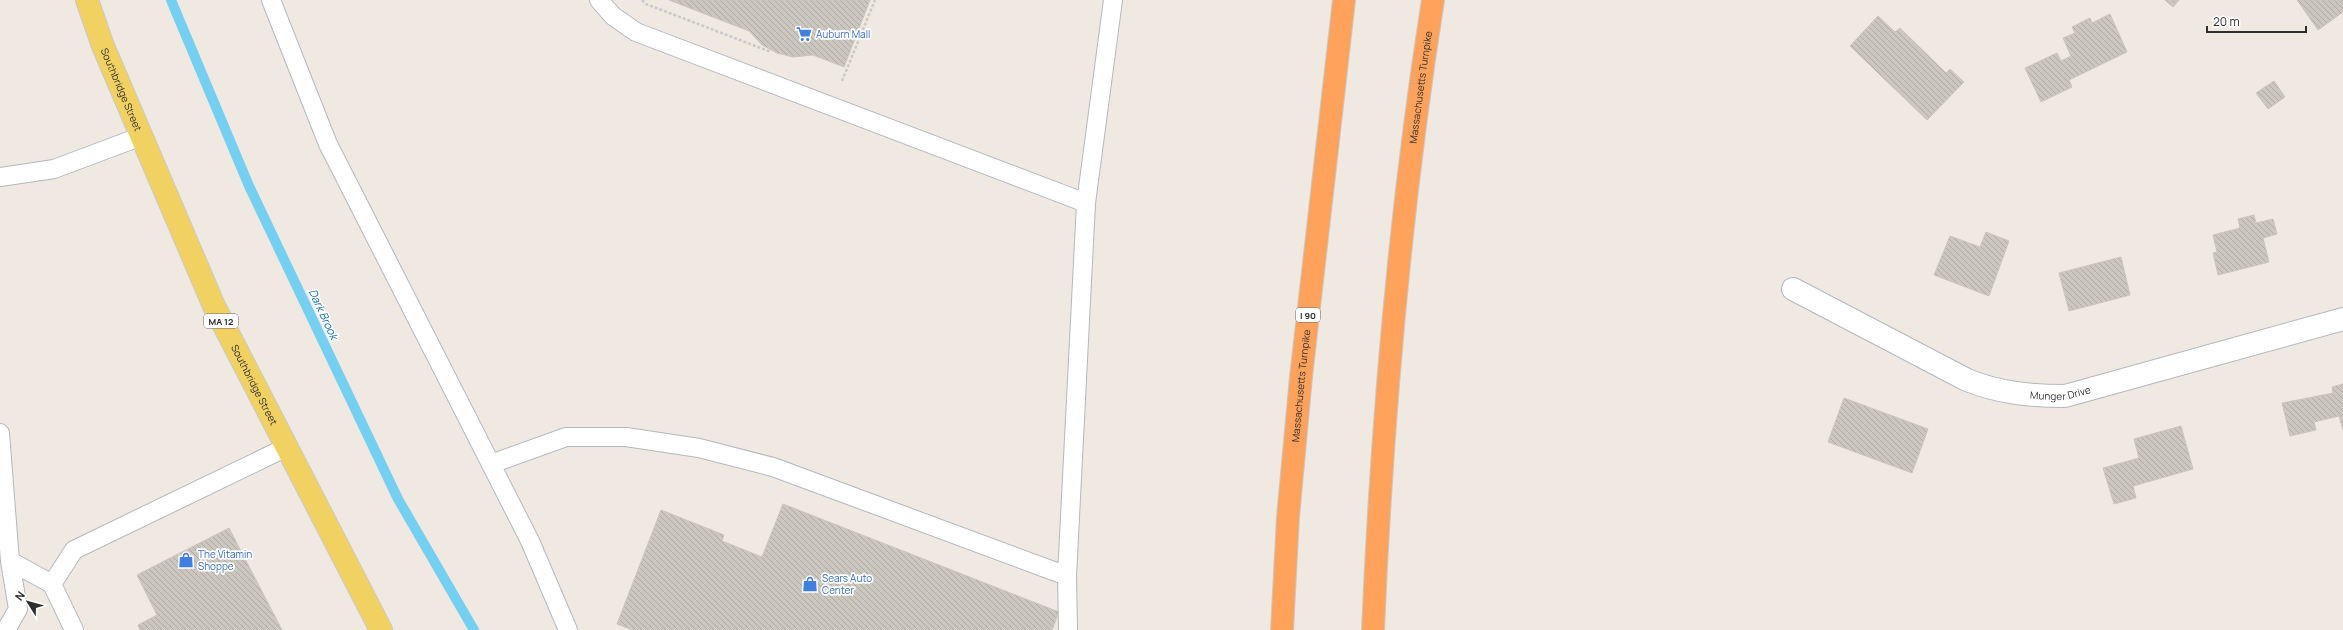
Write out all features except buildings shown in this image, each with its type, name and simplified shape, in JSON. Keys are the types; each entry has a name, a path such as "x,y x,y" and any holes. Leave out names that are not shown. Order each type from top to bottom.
{"highway":[{"name":"Massachusetts Turnpike","path":"1282,630 1288,518 1301,377 1344,0"},
{"name":"Massachusetts Turnpike","path":"1373,630 1381,495 1400,255 1433,0"}],"main road":[{"name":"Southbridge Street","path":"87,0 102,46 214,306 381,630"}],"street":[{"name":"Munger Drive","path":"1793,289 1967,380 1997,390 2038,396 2066,396 2343,319"}],"lane":[{"path":"270,0 328,144 530,542 568,630"},
{"path":"599,0 613,16 636,32 1086,203"},
{"path":"1068,630 1067,576 1086,203 1113,0"},
{"path":"0,177 54,169 142,136"},
{"path":"0,433 10,561 18,609 6,630"},
{"path":"491,464 566,437 626,437 699,448 774,467 1067,576"},
{"path":"52,584 74,550 287,447"},
{"path":"10,561 52,584 74,630"}],"path":[{"path":"642,0 646,4 775,54"},
{"path":"835,80 842,83 875,0"}],"waterway":[{"name":"Dark Brook","path":"171,0 249,186 398,499 474,630"}],"place":[{"name":"Auburn Mall","path":"804,34"},
{"name":"The Vitamin Shoppe","path":"186,560"},
{"name":"Sears Auto Center","path":"810,584"}]}
